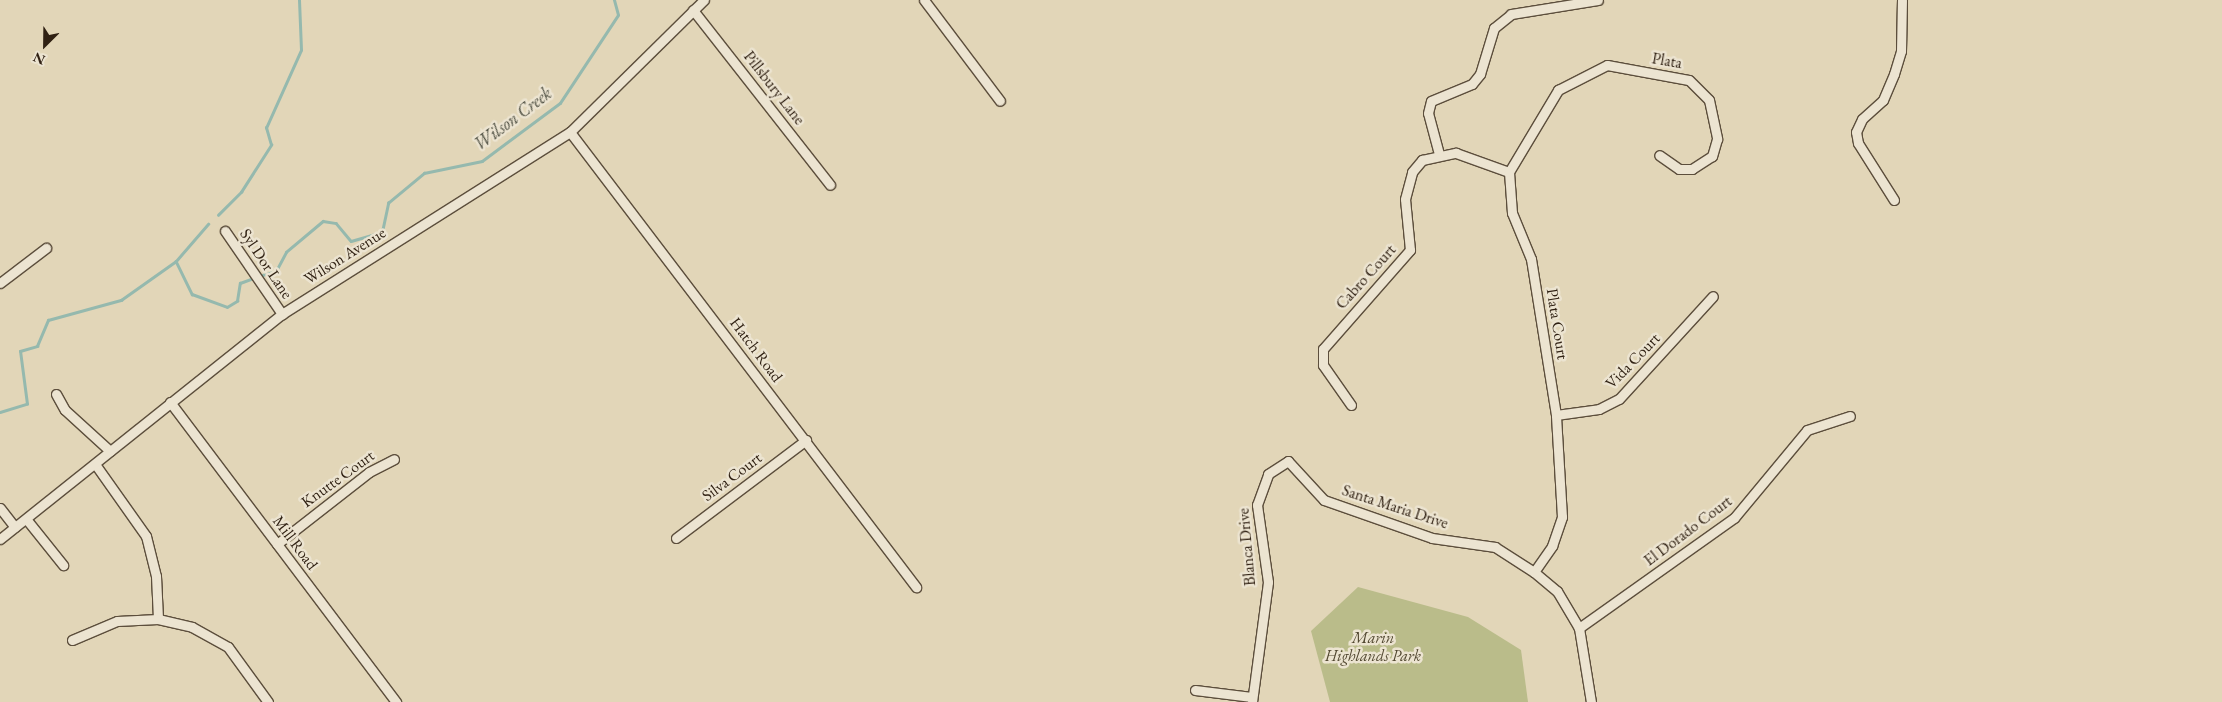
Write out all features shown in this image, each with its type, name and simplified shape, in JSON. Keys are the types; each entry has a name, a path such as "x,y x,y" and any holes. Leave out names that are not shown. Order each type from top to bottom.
{"street":[{"name":"Wilson Avenue","path":"0,539 27,520 170,402 282,314 570,132 704,0"},
{"path":"924,0 1000,101"},
{"path":"1509,172 1456,153 1439,154 1428,113 1431,102 1472,84 1480,74 1494,28 1511,14 1598,0"},
{"path":"1894,200 1858,143 1856,132 1862,118 1883,100 1894,74 1901,51 1902,0"},
{"name":"Pillsbury Lane","path":"694,10 830,185"},
{"name":"Plata","path":"1509,172 1558,90 1607,65 1689,80 1709,100 1717,139 1712,156 1692,169 1679,169 1659,155"},
{"name":"Hatch Road","path":"570,132 916,587"},
{"name":"Cabro Court","path":"1351,404 1323,365 1323,349 1406,256 1411,242 1406,185 1422,160 1439,154"},
{"name":"Plata Court","path":"1509,172 1512,213 1531,259 1556,416 1562,517 1556,539 1534,572"},
{"name":"Syl Dor Lane","path":"225,231 282,314"},
{"path":"0,283 46,248"},
{"name":"Vida Court","path":"1556,416 1599,409 1619,399 1713,296"},
{"path":"56,394 65,410 110,451"},
{"name":"Mill Road","path":"170,402 396,702"},
{"name":"El Dorado Court","path":"1579,628 1734,518 1807,430 1850,416"},
{"name":"Silva Court","path":"676,538 806,440"},
{"name":"Knutte Court","path":"277,544 369,472 394,459"},
{"name":"Santa Maria Drive","path":"1288,461 1324,500 1432,538 1495,547 1534,572 1557,592 1579,628 1591,702"},
{"name":"Blanca Drive","path":"1252,699 1268,582 1257,505 1268,474 1288,461"},
{"path":"95,464 146,536 156,576 158,619"},
{"path":"0,508 15,527"},
{"path":"27,520 63,565"},
{"path":"72,640 117,621 158,619 192,626 228,647 268,702"},
{"path":"1194,690 1252,699"}],"green space":[{"name":"Marin Highlands Park","path":"1358,587 1468,617 1521,650 1528,702 1330,702 1311,631"}],"waterway":[{"path":"218,215 241,192 271,145 266,128 301,50 299,0"},
{"name":"Wilson Creek","path":"259,276 276,271 286,252 323,221 336,223 351,241 382,232 388,203 424,173 482,161 560,103 618,15 614,0"},
{"path":"176,261 208,224"},
{"name":"Wilson Creek","path":"0,412 27,404 20,351 37,346 48,320 121,300 176,261 192,294 227,307 237,301 240,283 254,278"}]}
